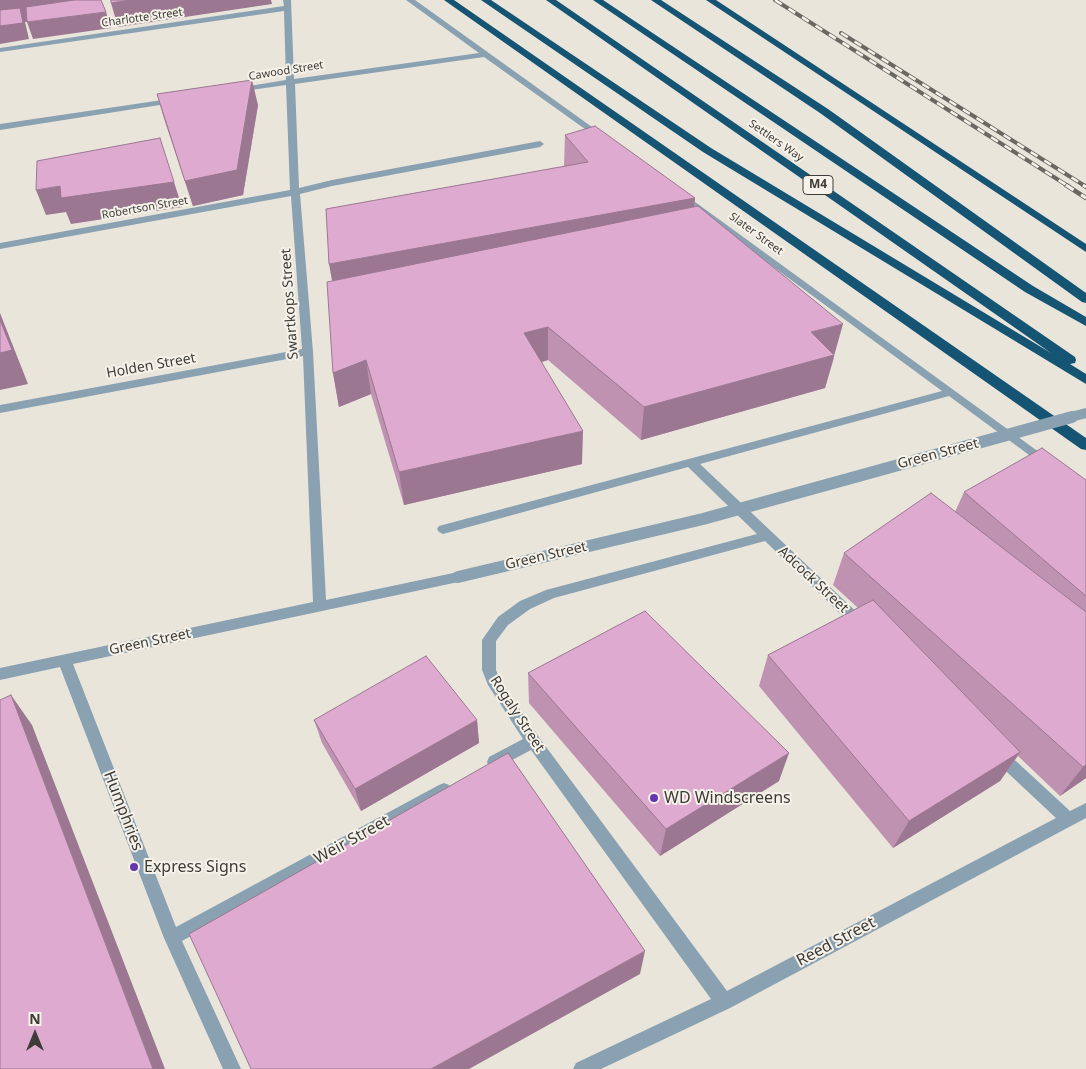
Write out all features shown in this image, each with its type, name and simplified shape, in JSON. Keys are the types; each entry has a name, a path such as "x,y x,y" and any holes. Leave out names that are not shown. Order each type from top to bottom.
{"highway":[{"path":"448,0 1086,445"},
{"path":"485,0 707,150 1086,380"},
{"name":"Settlers Way","path":"550,0 1086,371"},
{"name":"Settlers Way","path":"597,0 1029,289 1086,322"},
{"path":"655,0 824,111 1086,299"},
{"path":"710,0 1086,249"}],"street":[{"path":"410,0 607,141"},
{"name":"Charlotte Street","path":"0,50 287,4"},
{"name":"Swartkops Street","path":"287,4 295,192 308,352 320,605"},
{"name":"Cawood Street","path":"231,91 487,54"},
{"path":"0,127 183,98"},
{"name":"Robertson Street","path":"0,246 295,192 342,181 540,144"},
{"name":"Slater Street","path":"671,188 1054,468"},
{"name":"Holden Street","path":"0,409 308,352"},
{"path":"443,529 951,392"},
{"name":"Green Street","path":"0,674 458,577 703,519 1086,413"},
{"name":"Adcock Street","path":"691,463 874,637"},
{"name":"Rogaly Street","path":"724,1002 533,742 495,685 489,670 488,640 503,621 525,605 551,594 766,536"},
{"name":"Humphries","path":"65,660 172,938 232,1069"},
{"path":"481,770 533,742"},
{"path":"989,745 1068,820"},
{"name":"Weir Street","path":"172,938 456,784"},
{"name":"Reed Street","path":"582,1069 724,1002 1086,810"}],"building":[{"path":"74,0 101,0 106,12 27,22 26,7"},
{"path":"111,0 130,0 111,3"},
{"path":"20,8 23,23 0,26 0,10"},
{"path":"252,80 237,170 185,181 157,94"},
{"path":"595,126 695,198 329,264 326,209 588,162 565,135"},
{"path":"160,138 174,182 61,198 60,186 36,190 37,161"},
{"path":"698,206 843,324 811,332 834,355 644,407 548,327 524,333 583,431 399,472 366,360 333,373 327,282"},
{"path":"0,320 12,350 0,353"},
{"path":"1042,448 1086,480 1086,596 964,492"},
{"path":"931,493 1086,612 1086,765 1083,767 844,553"},
{"path":"873,600 1020,752 909,821 768,655"},
{"path":"645,611 789,753 666,829 528,673"},
{"path":"426,656 477,720 355,789 314,720"},
{"path":"11,695 153,1069 0,1069 0,700"},
{"path":"508,753 645,951 431,1069 251,1069 189,934"}],"railway":[{"path":"775,0 1068,186"},
{"path":"841,33 1085,186"},
{"path":"1066,185 1086,198"}],"place":[{"name":"WD Windscreens","path":"654,798"},
{"name":"Express Signs","path":"134,867"}]}
